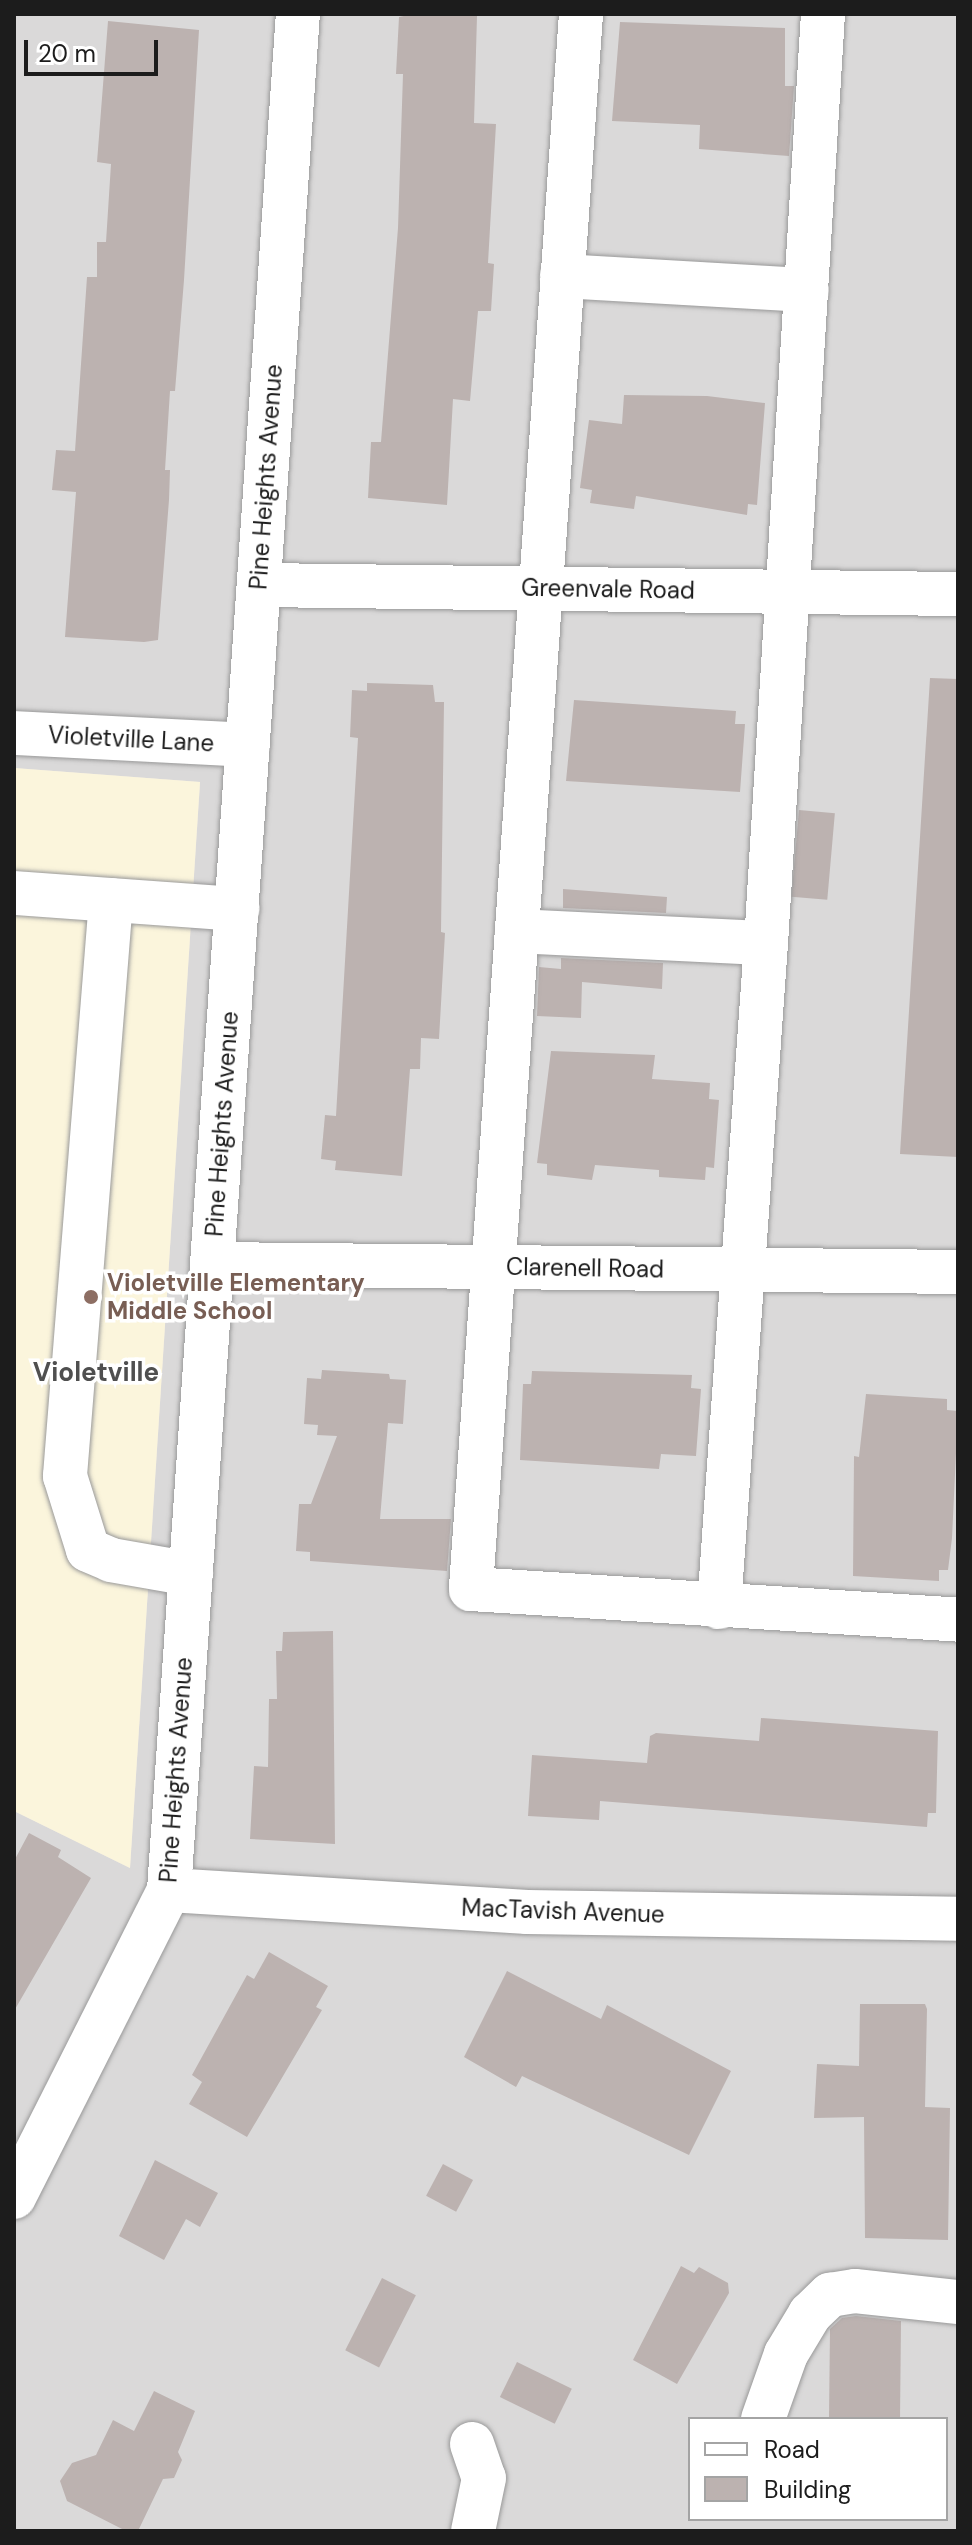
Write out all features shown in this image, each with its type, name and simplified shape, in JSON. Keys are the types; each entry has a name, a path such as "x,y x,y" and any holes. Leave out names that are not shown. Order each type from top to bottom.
{"street":[{"name":"Pine Heights Avenue","path":"14,2197 169,1890 298,14"},
{"path":"581,14 471,1589 958,1620"},
{"path":"719,1607 766,943 823,14"},
{"path":"562,276 807,290"},
{"name":"Greenvale Road","path":"259,585 958,594"},
{"name":"Violetville Lane","path":"14,733 248,745"},
{"path":"14,893 237,909"},
{"path":"111,900 65,1476 88,1550 111,1560 191,1574"},
{"path":"517,931 766,943"},
{"name":"Clarenell Road","path":"212,1264 958,1272"},
{"name":"MacTavish Avenue","path":"169,1890 527,1912 958,1919"},
{"path":"764,2417 786,2354 810,2314 830,2295 855,2291 958,2302"},
{"path":"472,2444 484,2478 473,2531"}],"shaded area":[{"path":"14,14 958,14 958,2531 14,2531 14,1811 130,1868 200,782 14,768"},
{"name":"Violetville Elementary Middle School","path":"14,768 200,782 130,1868 14,1811"}],"building":[{"path":"413,14 477,16 474,123 496,124 488,263 494,264 491,311 478,311 470,401 453,399 447,505 368,498 371,442 381,442 398,228 403,74 396,74 399,17"},
{"path":"108,21 199,30 184,280 175,391 170,391 165,470 170,470 169,500 158,640 144,642 65,637 76,492 52,490 56,450 75,451 87,277 97,277 97,242 106,242 111,164 97,162"},
{"path":"620,22 785,28 785,86 794,86 789,156 699,149 700,125 612,121"},
{"path":"624,395 707,396 765,403 757,505 748,504 747,515 636,496 634,509 590,503 592,490 580,488 589,420 622,424"},
{"path":"930,678 958,679 958,1157 900,1154"},
{"path":"367,683 433,685 435,702 444,702 441,932 445,933 439,1039 421,1038 420,1069 410,1069 402,1176 335,1170 336,1161 321,1159 325,1115 336,1116 358,738 350,737 352,690 367,691"},
{"path":"574,700 736,711 735,724 745,724 740,792 566,781"},
{"path":"799,810 835,813 827,900 791,897"},
{"path":"563,889 667,897 666,913 563,908"},
{"path":"561,958 663,963 662,989 582,982 581,1018 537,1016 539,967 561,969"},
{"path":"551,1051 655,1055 652,1079 710,1083 709,1099 719,1100 714,1168 706,1167 705,1180 659,1177 659,1170 595,1165 592,1180 547,1175 547,1164 537,1163"},
{"path":"322,1370 389,1374 390,1379 406,1380 403,1424 388,1423 380,1519 451,1519 447,1571 310,1561 310,1552 296,1551 299,1504 311,1504 337,1436 317,1435 318,1425 304,1424 307,1378 321,1379"},
{"path":"532,1371 692,1375 691,1388 701,1389 696,1456 661,1454 659,1469 520,1460 523,1384 531,1384"},
{"path":"866,1394 947,1399 947,1410 958,1411 952,1538 948,1570 939,1570 939,1581 853,1576 854,1456 859,1457"},
{"path":"333,1631 335,1844 250,1839 254,1766 268,1767 269,1699 277,1699 276,1651 282,1651 283,1632"},
{"path":"761,1718 938,1731 936,1813 928,1813 927,1827 600,1801 599,1820 528,1816 532,1755 647,1763 650,1736 656,1733 759,1741"},
{"path":"29,1833 61,1850 58,1857 91,1878 14,2011 14,1861"},
{"path":"269,1952 328,1986 316,2007 322,2010 247,2137 189,2104 202,2082 192,2075 247,1975 254,1979"},
{"path":"507,1971 601,2019 607,2005 731,2071 689,2155 522,2076 516,2087 464,2057"},
{"path":"860,2004 925,2004 927,2009 925,2107 950,2108 948,2240 865,2238 864,2117 814,2118 817,2064 859,2066"},
{"path":"155,2160 218,2193 200,2227 186,2219 164,2260 119,2236"},
{"path":"443,2164 473,2180 456,2212 426,2196"},
{"path":"681,2266 694,2273 699,2267 728,2283 729,2293 677,2384 633,2360"},
{"path":"382,2278 416,2295 379,2367 345,2350"},
{"path":"856,2316 901,2321 900,2417 829,2417 830,2329 842,2318"},
{"path":"517,2362 572,2389 555,2424 500,2397"},
{"path":"154,2391 195,2411 178,2452 182,2460 174,2478 163,2479 138,2531 126,2531 67,2501 60,2481 72,2463 96,2455 113,2420 134,2431"}],"place":[{"name":"Violetville Elementary Middle School","path":"91,1297"}],"district":[{"name":"Violetville","path":"96,1373"}]}
